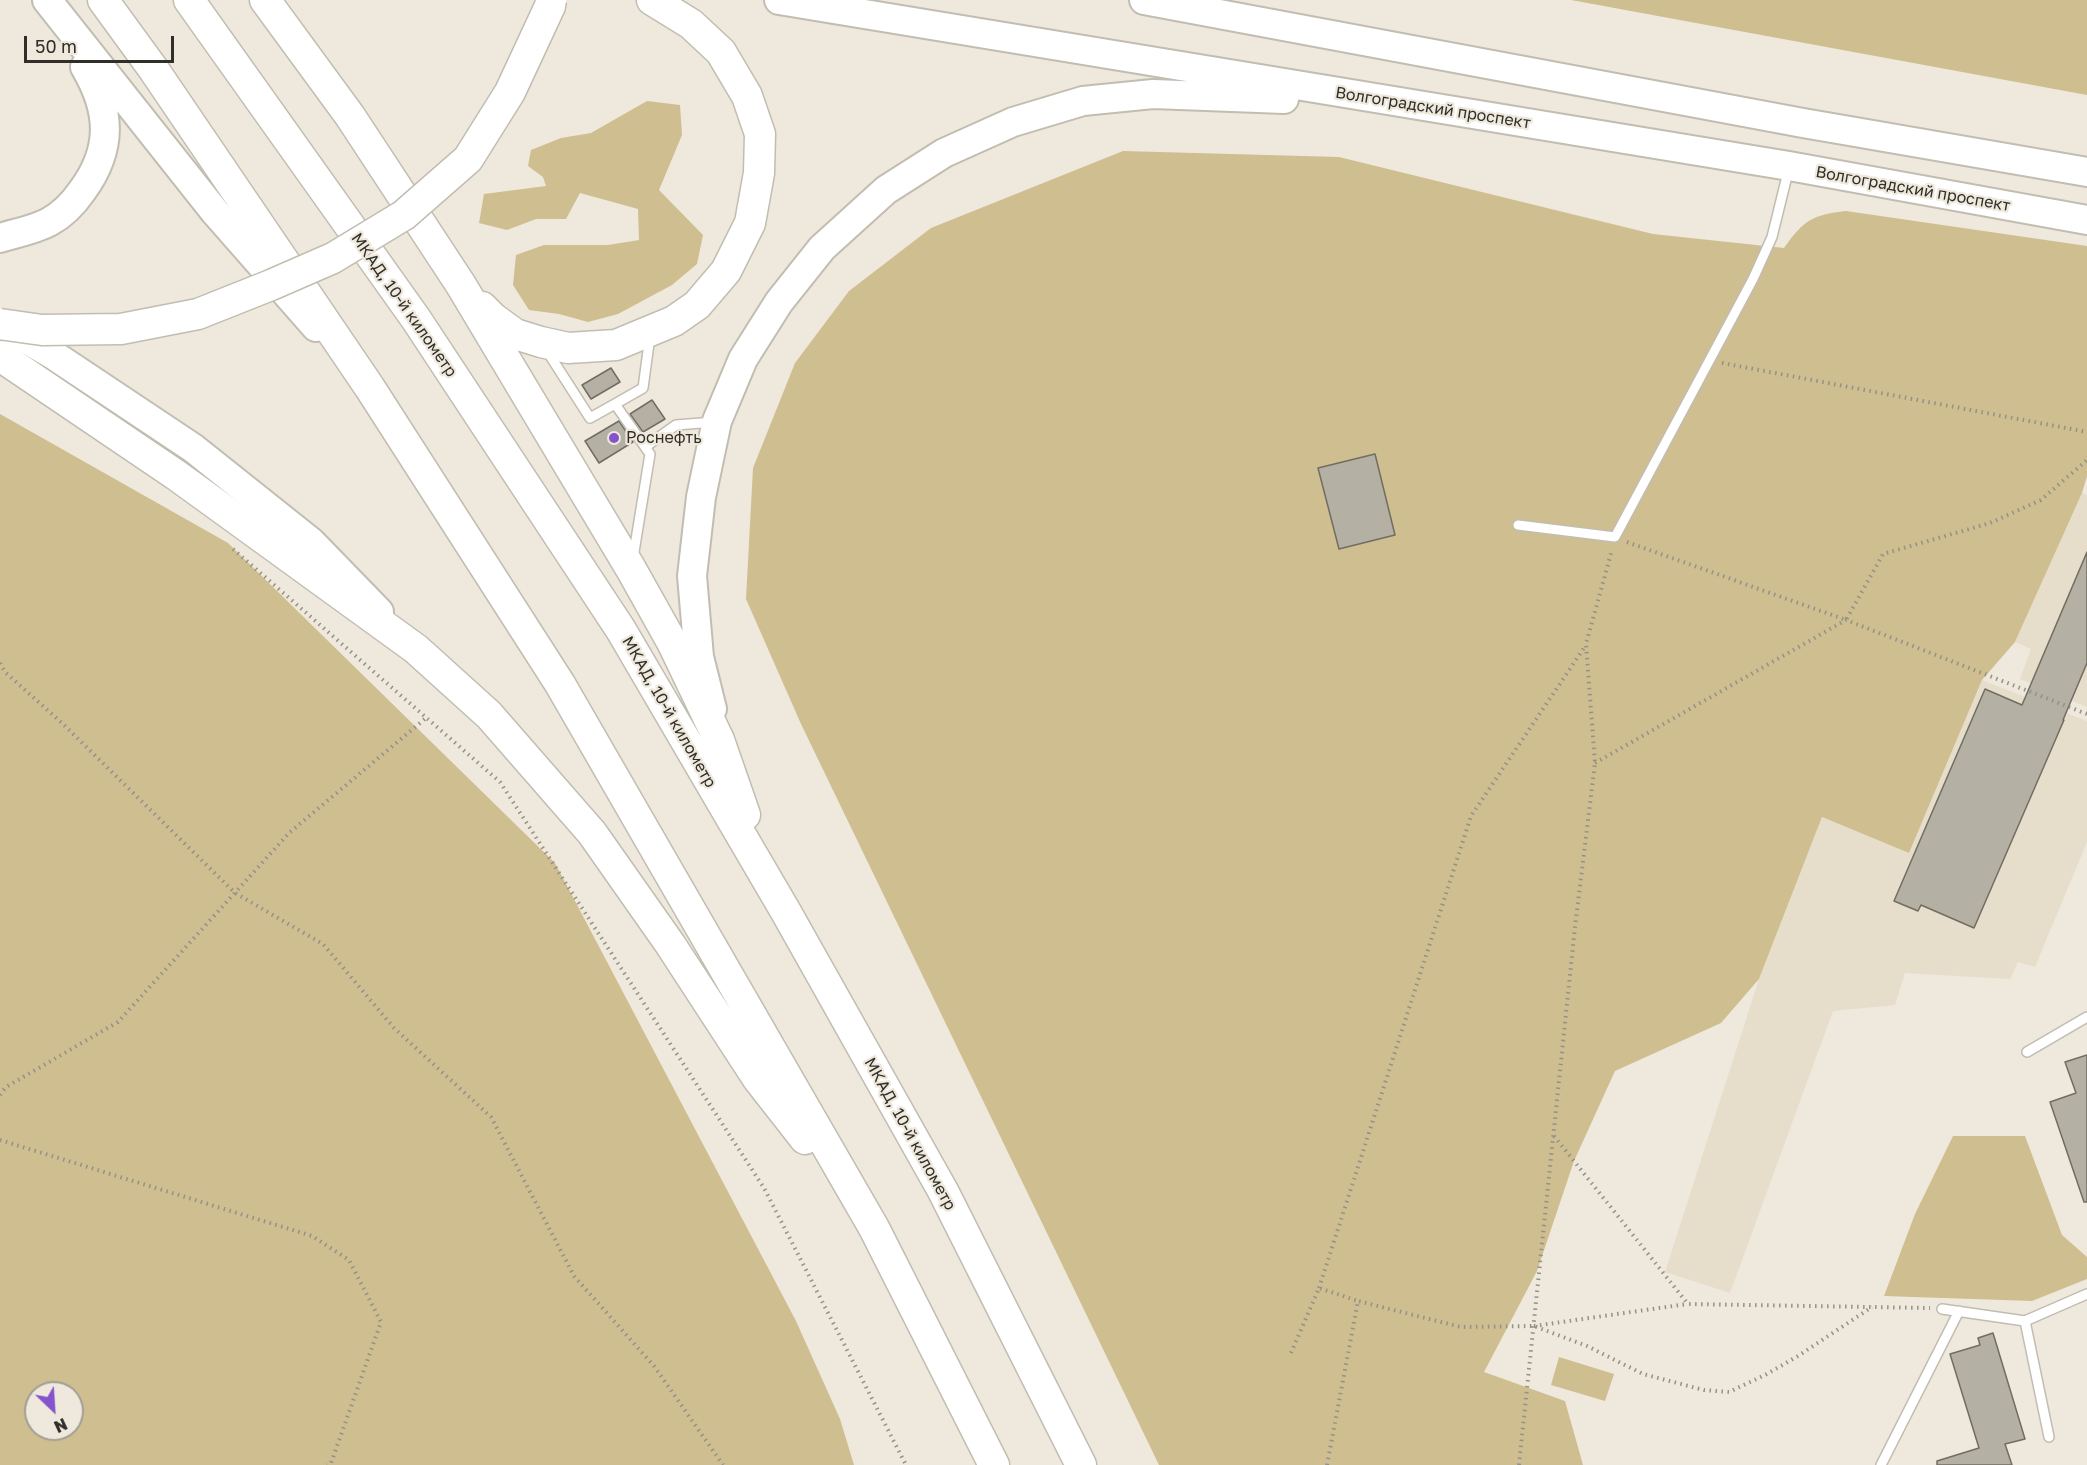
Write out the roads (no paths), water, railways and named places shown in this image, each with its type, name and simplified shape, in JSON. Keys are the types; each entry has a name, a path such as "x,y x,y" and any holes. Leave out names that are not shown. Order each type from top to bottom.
{"highway":[{"path":"104,0 370,388 560,684 874,1228 994,1465"},
{"name":"МКАД, 10-й километр","path":"189,0 416,319 615,620 786,912 943,1191 1081,1465"},
{"path":"265,0 350,116 460,285 631,569 673,644 719,740 748,824 786,912"},
{"path":"0,324 42,330 120,329 198,314 333,258 404,215 468,159 510,92 551,0"},
{"path":"460,285 493,318 515,334 568,348 616,345 674,321 697,305 726,271 750,223 759,173 760,134 747,96 721,52 691,24 652,0"},
{"path":"0,356 176,475 416,649 489,716 592,834 670,944 758,1079 874,1228"}],"main road":[{"path":"0,238 49,222 73,205 91,180 103,151 106,131 102,103 96,86 47,0"},
{"path":"47,0 215,212 370,388"},
{"name":"Волгоградский проспект","path":"779,0 1789,166 2087,220"},
{"path":"1144,0 1803,123 2087,172"},
{"path":"1256,0 1373,42"},
{"path":"719,740 699,657 692,576 700,497 717,422 743,359 779,302 822,248 886,190 944,153 1013,122 1083,101 1153,94 1411,105"},
{"path":"0,324 55,356 193,448 310,542 416,649"}],"lane":[{"path":"1518,525 1615,537 1754,279 1772,237 1789,166"},
{"path":"541,342 590,418 643,388 651,332"},
{"path":"615,404 650,454 631,569"},
{"path":"645,447 675,425 717,422"},
{"path":"2027,1053 2087,1017"},
{"path":"1942,1309 2025,1321 2087,1294"},
{"path":"1881,1465 1959,1311"},
{"path":"2025,1321 2049,1437"}],"place":[{"name":"Роснефть","path":"614,438"}]}
